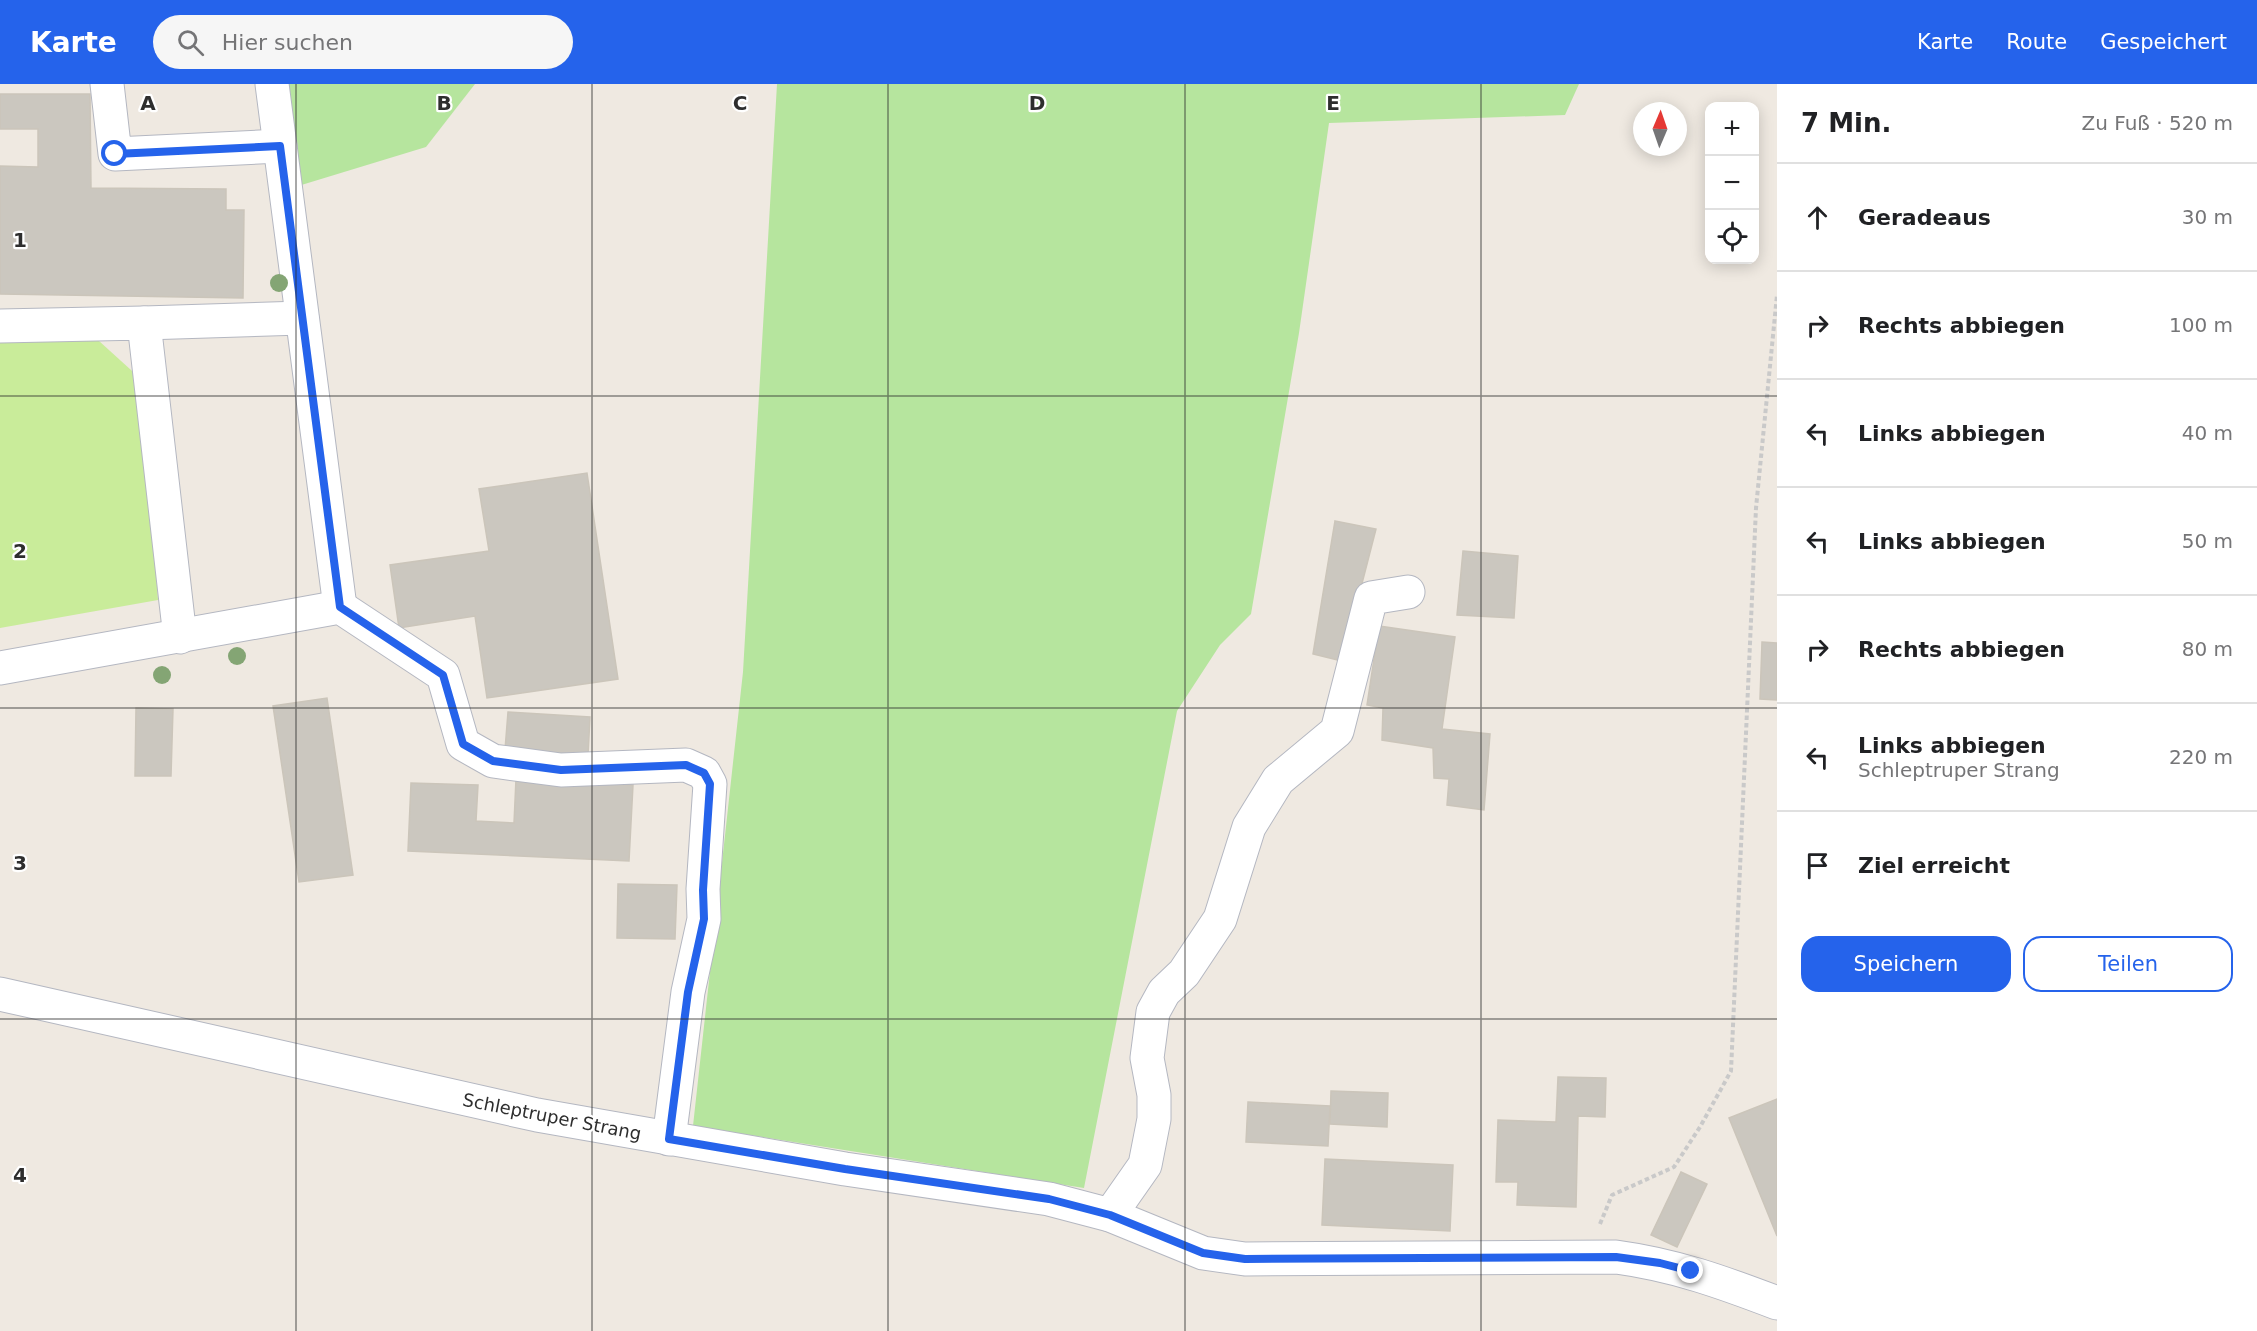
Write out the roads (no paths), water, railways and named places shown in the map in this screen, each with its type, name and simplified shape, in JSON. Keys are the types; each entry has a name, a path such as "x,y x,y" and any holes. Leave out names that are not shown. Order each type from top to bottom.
{"street":[{"path":"107,84 115,154 280,146"},
{"path":"272,84 340,607"},
{"path":"0,326 302,318"},
{"path":"144,323 180,637"},
{"path":"1110,1215 1145,1165 1154,1119 1154,1095 1147,1058 1153,1012 1164,992 1184,973 1220,919 1249,827 1278,780 1337,731 1371,598 1408,592"},
{"path":"0,668 340,607 443,675 463,744 493,761 561,770 686,765 704,773 710,784 703,890 704,919 688,992 669,1139"},
{"name":"Schleptruper Strang","path":"0,994 442,1095 669,1139 845,1169 1049,1199 1110,1215 1203,1253 1245,1259 1594,1257 1660,1263 1691,1271 1777,1303"}]}
